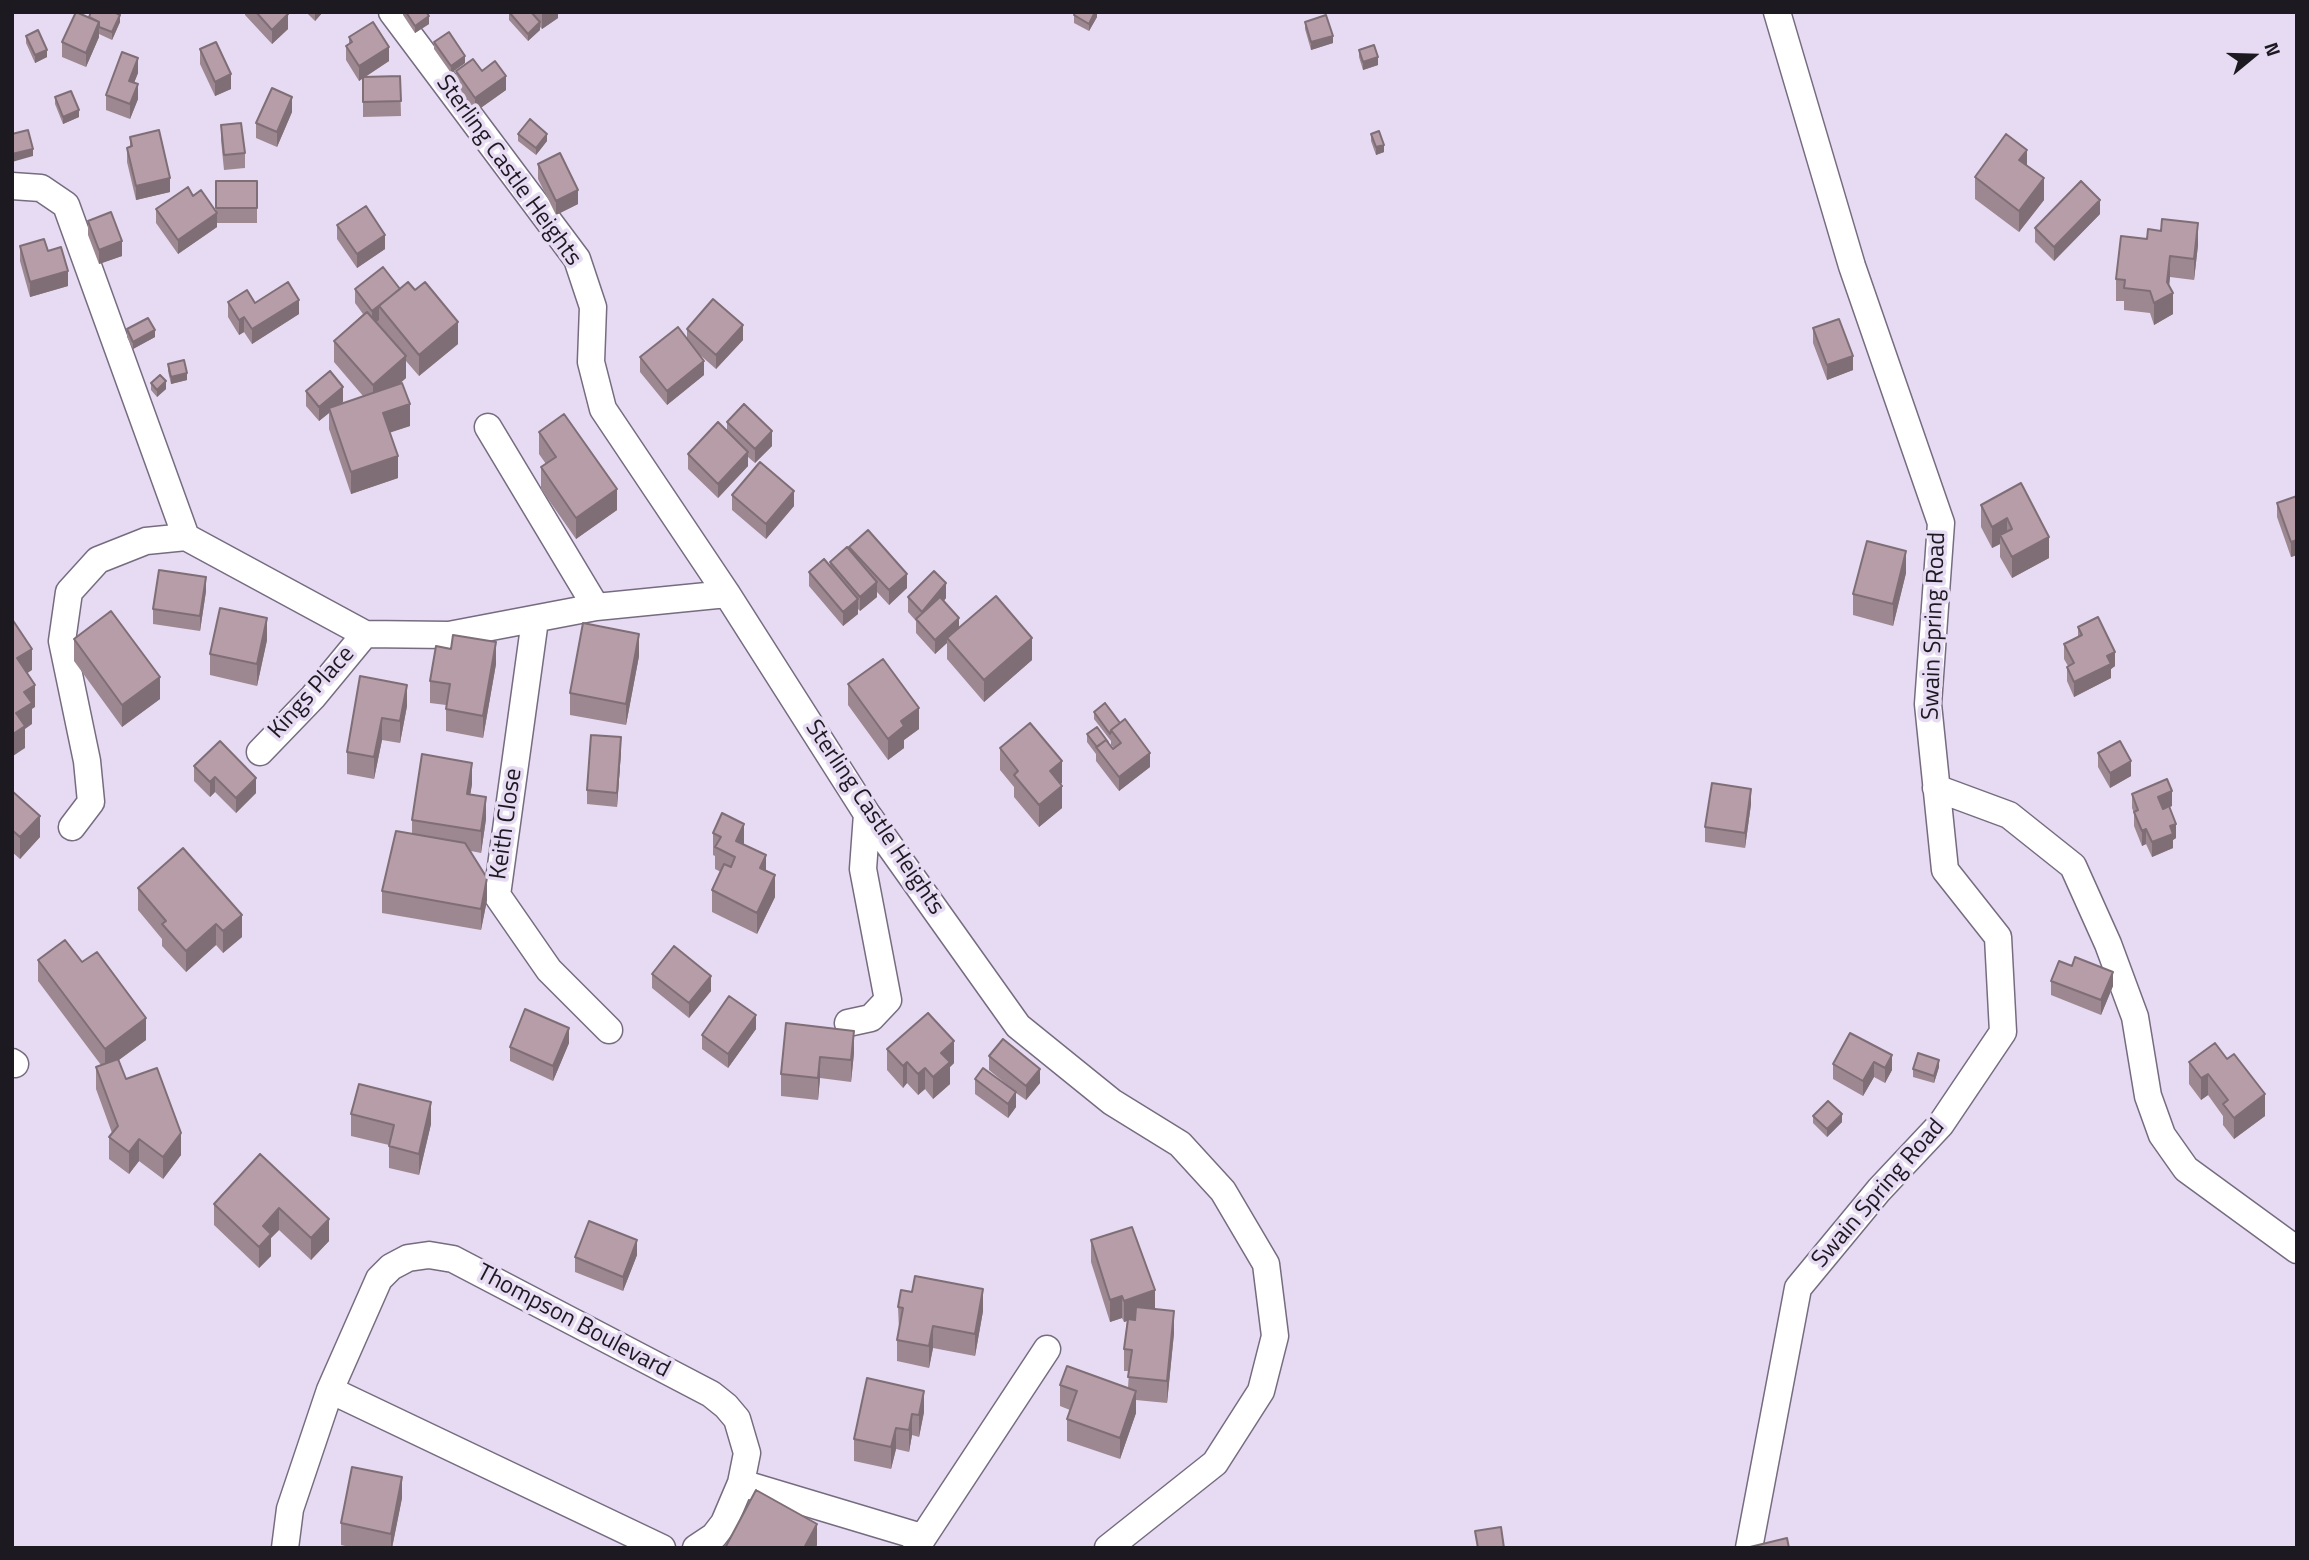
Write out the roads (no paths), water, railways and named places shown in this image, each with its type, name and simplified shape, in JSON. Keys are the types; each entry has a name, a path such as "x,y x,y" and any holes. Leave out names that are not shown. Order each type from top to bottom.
{"street":[{"name":"Sterling Castle Heights","path":"392,12 577,259 593,307 591,362 603,409 727,594 867,814 1018,1026 1112,1102 1180,1144 1223,1191 1266,1264 1275,1336 1261,1391 1214,1462 1108,1548"},
{"name":"Swain Spring Road","path":"1749,1548 1798,1288 1879,1190 1941,1124 2003,1032 1998,937 1945,870 1928,704 1941,523 1852,266 1777,12"},
{"path":"12,186 41,188 66,205 186,537"},
{"path":"488,426 596,607"},
{"path":"72,827 92,802 88,761 62,641 69,592 98,560 146,541 186,537 365,634 449,635 596,607 727,594"},
{"name":"Keith Close","path":"535,620 497,895 549,970 609,1030"},
{"name":"Kings Place","path":"260,752 313,697 365,634"},
{"path":"1936,788 2009,815 2073,866 2108,944 2135,1017 2148,1096 2162,1135 2186,1169 2297,1250"},
{"path":"848,1023 871,1018 888,1000 863,869 867,814"},
{"name":"Thompson Boulevard","path":"285,1548 290,1508 330,1390 379,1279 391,1267 408,1258 429,1255 453,1259 711,1394 726,1406 737,1419 747,1453 741,1483 724,1523 714,1536 696,1548"},
{"path":"741,1483 918,1543 1047,1349"},
{"path":"330,1390 663,1548"}]}
